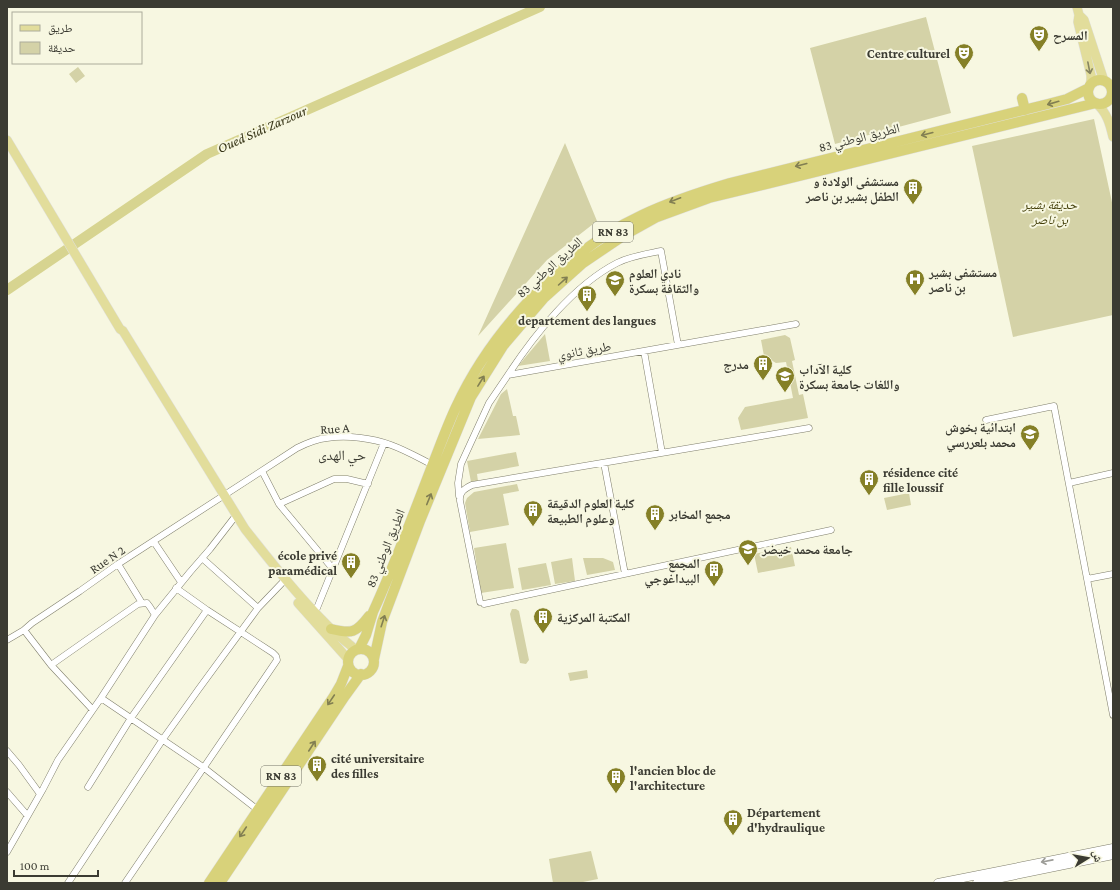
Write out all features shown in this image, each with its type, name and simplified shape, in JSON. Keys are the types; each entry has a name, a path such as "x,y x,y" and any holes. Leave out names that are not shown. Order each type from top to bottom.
{"highway":[{"path":"1096,81 1110,90 1107,102 1103,104 1092,102 1088,95 1089,87 1096,81"},
{"name":"الطريق الوطني 83","path":"357,649 366,635 373,612 456,407 471,377 502,333 535,295 578,256 604,237 641,215 686,196 730,183 1067,99 1089,87"},
{"path":"1022,98 1025,110"},
{"name":"الطريق الوطني 83","path":"374,659 382,622 420,521 471,397 503,346 544,298 583,263 623,236 657,217 709,198 1097,104"},
{"path":"332,629 345,633 354,631 360,628 373,612"},
{"path":"357,649 362,649 369,652 374,659 370,671 362,674 352,672 348,662 351,653 357,649"},
{"name":"RN 83","path":"209,883 338,690 348,662"},
{"name":"RN 83","path":"220,883 348,692 362,674"}],"main road":[{"path":"1078,11 1078,22 1091,75 1089,87"},
{"path":"1078,11 1084,20 1110,90"},
{"path":"1097,104 1103,110 1108,120 1113,137"},
{"path":"7,140 120,329 120,333 223,496 264,553 315,613 357,649"},
{"path":"223,496 234,518 254,548 348,662"},
{"path":"938,883 1113,848"},
{"path":"977,883 1113,855"}],"street":[{"path":"678,345 661,250 634,256 618,263 593,278 561,307 534,338 489,403 461,464 458,483 459,496 482,603 831,530"},
{"name":"طريق ثانوي","path":"508,375 796,324"},
{"path":"644,351 662,453"},
{"path":"986,420 1054,406 1113,715"},
{"path":"459,496 463,489 472,485 809,428"},
{"name":"Rue A","path":"223,496 298,448 309,442 326,438 349,437 384,443 433,465"},
{"path":"315,613 384,443"},
{"path":"604,463 625,574"},
{"path":"262,471 279,504 333,569"},
{"path":"1069,483 1113,473"},
{"path":"279,504 334,479 347,479 368,484"},
{"name":"Rue N 2","path":"7,640 80,592 118,564 223,496"},
{"path":"7,852 58,760 101,698 155,615 234,518"},
{"path":"154,542 181,582"},
{"path":"202,558 258,608"},
{"path":"118,564 142,603"},
{"path":"1087,579 1113,574"},
{"path":"68,883 163,739 258,608 282,583"},
{"path":"125,883 276,662 275,654 176,588"},
{"path":"51,665 136,605 142,603 148,605 155,615"},
{"path":"88,787 131,718 207,610"},
{"path":"24,630 51,665 92,710"},
{"path":"1106,676 1113,675"},
{"path":"101,698 203,767 258,810"},
{"path":"7,750 40,794"},
{"path":"7,792 27,816"}],"green space":[{"path":"926,17 951,113 835,144 810,48"},
{"path":"78,67 85,76 76,83 69,74"},
{"name":"حديقة بشير بن ناصر","path":"1094,119 1113,207 1113,315 1013,337 972,146"},
{"path":"565,143 597,221 547,260 478,336"},
{"path":"545,334 550,361 518,366"},
{"path":"785,335 790,338 795,360 792,361 799,395 803,394 808,418 741,430 738,418 745,407 793,398 786,362 776,363 764,356 761,340"},
{"path":"507,389 513,416 516,416 520,435 478,439 501,394"},
{"path":"516,452 519,466 477,474 478,481 471,482 467,461"},
{"path":"517,484 519,491 503,494 509,525 470,532 465,503 467,498 474,492"},
{"path":"909,493 911,505 887,510 884,498"},
{"path":"506,543 514,588 481,593 474,548"},
{"path":"791,547 795,566 758,573 754,554"},
{"path":"572,558 575,581 555,584 551,562"},
{"path":"583,558 603,558 613,562 615,570 587,575"},
{"path":"546,563 551,585 522,590 518,568"},
{"path":"512,609 519,611 529,660 526,664 520,663 510,614"},
{"path":"587,670 588,678 570,681 568,673"},
{"path":"591,851 598,879 578,883 553,883 549,859"}],"waterway":[{"name":"Oued Sidi Zarzour","path":"7,290 207,154 540,7"}],"place":[{"name":"المسرح","path":"1039,52"},
{"name":"Centre culturel","path":"964,70"},
{"name":"مستشفى الولادة و الطفل بشير بن ناصر","path":"913,205"},
{"name":"مستشفى بشير بن ناصر","path":"915,296"},
{"name":"نادي العلوم والثقافة بسكرة","path":"615,297"},
{"name":"departement des langues","path":"587,312"},
{"name":"مدرج","path":"763,381"},
{"name":"كلية الآداب واللغات جامعة بسكرة","path":"785,393"},
{"name":"ابتدائية بخوش محمد بلعررسي","path":"1030,451"},
{"name":"résidence cité fille loussif","path":"869,496"},
{"name":"كلية العلوم الدقيقة وعلوم الطبيعة","path":"533,527"},
{"name":"مجمع المخابر","path":"655,531"},
{"name":"جامعة محمد خيضر","path":"748,566"},
{"name":"école privé paramédical","path":"351,579"},
{"name":"المجمع البيداغوجي","path":"714,587"},
{"name":"المكتبة المركزية","path":"543,634"},
{"name":"cité universitaire des filles","path":"317,782"},
{"name":"l'ancien bloc de l'architecture","path":"616,794"},
{"name":"Département d'hydraulique","path":"733,836"}],"district":[{"name":"حي الهدى","path":"342,455"}]}
